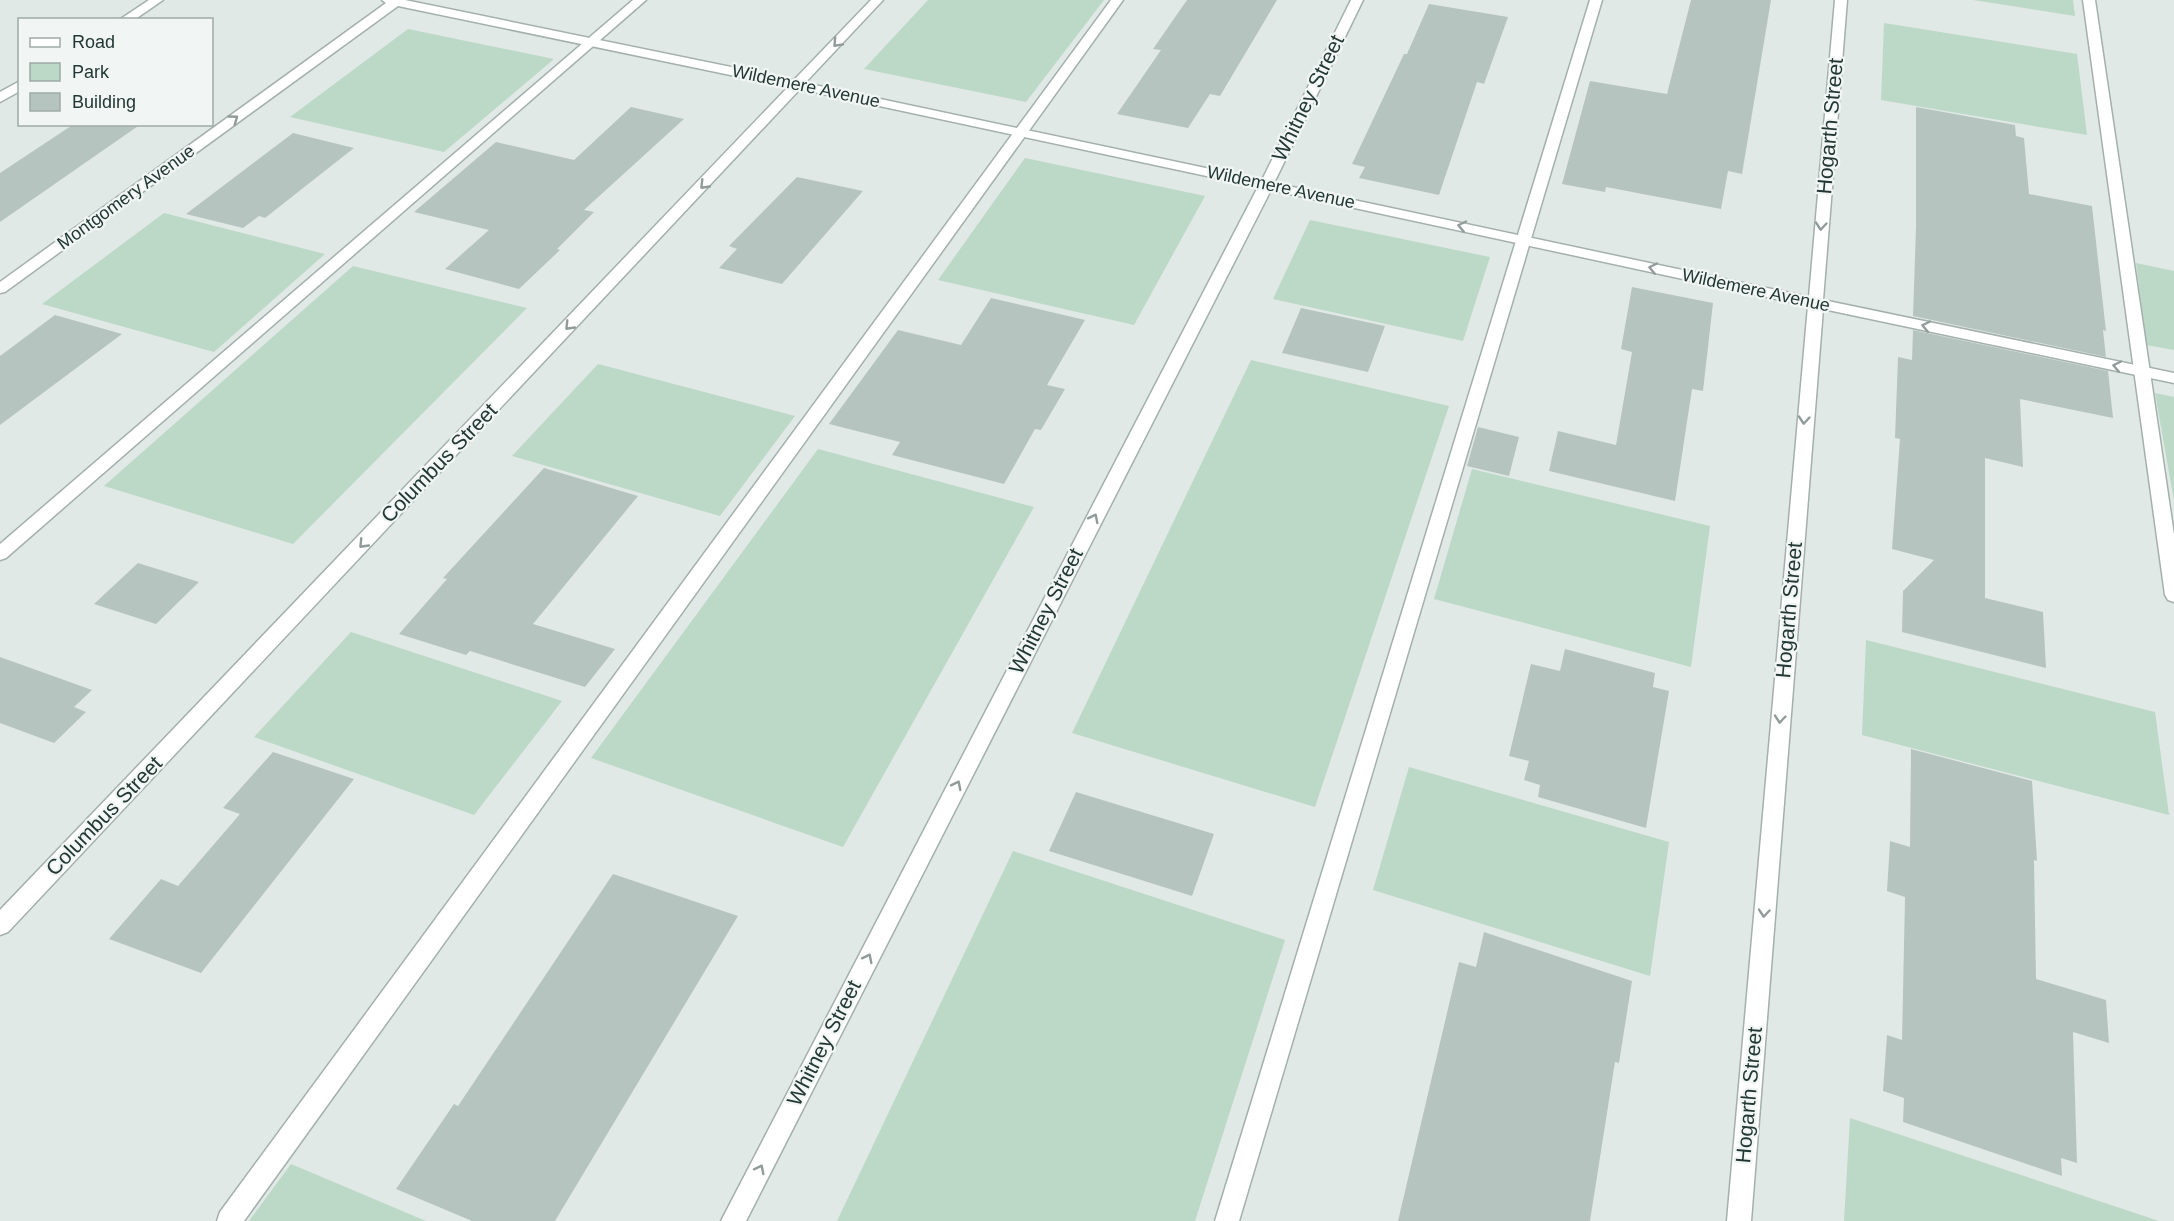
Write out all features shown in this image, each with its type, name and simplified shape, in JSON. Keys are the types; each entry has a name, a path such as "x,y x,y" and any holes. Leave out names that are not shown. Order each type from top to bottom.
{"street":[{"path":"128,18 157,0"},
{"path":"0,554 640,0"},
{"name":"Columbus Street","path":"0,926 799,85 877,0"},
{"path":"229,1221 1117,0"},
{"name":"Whitney Street","path":"733,1221 1267,184 1357,0"},
{"path":"1227,1221 1596,0"},
{"name":"Hogarth Street","path":"1738,1221 1841,0"},
{"path":"2089,0 2174,595"},
{"name":"Wildemere Avenue","path":"394,1 1022,132 1814,303 2174,378"},
{"name":"Montgomery Avenue","path":"0,289 394,1"},
{"path":"0,98 18,87"}],"green space":[{"path":"928,0 1104,0 1026,102 864,69"},
{"path":"1973,0 2073,0 2075,16"},
{"path":"1884,23 2077,54 2087,135 1881,100"},
{"path":"408,29 554,59 444,152 290,117"},
{"path":"1025,158 1205,196 1134,325 938,280"},
{"path":"164,213 325,254 214,352 42,304"},
{"path":"1310,220 1490,257 1463,341 1273,299"},
{"path":"2136,263 2174,271 2174,350 2146,345"},
{"path":"353,266 527,308 293,544 104,486"},
{"path":"1251,360 1449,406 1315,807 1072,733"},
{"path":"598,364 795,416 720,516 512,456"},
{"path":"2155,393 2174,397 2174,501"},
{"path":"818,449 1034,507 843,847 591,758"},
{"path":"1472,469 1710,526 1691,667 1434,599"},
{"path":"351,632 562,701 474,815 254,737"},
{"path":"1866,640 2155,712 2169,815 1862,735"},
{"path":"1409,767 1669,842 1650,976 1373,890"},
{"path":"1013,851 1285,940 1195,1221 837,1221"},
{"path":"1850,1118 2159,1221 1844,1221"},
{"path":"291,1164 426,1221 249,1221"}],"building":[{"path":"1187,0 1277,0 1220,96 1210,94 1188,128 1117,114 1161,50 1153,49"},
{"path":"1691,0 1771,0 1742,174 1728,171 1721,209 1606,187 1605,192 1562,184 1590,81 1667,94"},
{"path":"1429,4 1508,17 1484,84 1477,82 1439,195 1359,178 1365,167 1352,164 1404,54 1407,54"},
{"path":"631,107 684,119 584,210 594,212 557,249 560,250 519,289 445,269 489,230 414,212 496,142 574,160"},
{"path":"1916,107 2015,125 2016,136 2024,138 2029,194 2092,206 2106,331 2103,330 2106,357 1913,316"},
{"path":"71,126 138,126 0,222 0,173"},
{"path":"293,133 354,148 265,218 259,216 243,228 186,214"},
{"path":"797,177 863,191 782,284 719,268 737,249 729,246"},
{"path":"1632,287 1713,303 1703,391 1692,389 1675,501 1549,471 1558,431 1616,445 1632,352 1621,349"},
{"path":"991,298 1085,320 1047,385 1065,389 1041,430 1035,429 1004,484 892,455 900,442 829,424 898,330 961,345"},
{"path":"1301,308 1385,326 1368,372 1282,353"},
{"path":"55,315 122,334 0,425 0,356"},
{"path":"1913,330 2108,371 2113,418 2020,399 2023,467 1985,458 1985,598 2043,612 2046,668 1902,632 1903,591 1934,560 1892,549 1900,439 1895,438 1898,357 1912,360"},
{"path":"1478,427 1519,437 1509,476 1467,466"},
{"path":"544,468 638,496 533,624 615,649 585,687 470,651 466,655 399,634 447,579 443,578"},
{"path":"138,563 199,582 156,624 94,604"},
{"path":"1565,649 1655,673 1653,687 1669,691 1646,828 1538,797 1540,785 1524,780 1529,761 1509,756 1531,664 1560,671"},
{"path":"0,657 92,690 74,707 86,712 54,743 0,723"},
{"path":"1911,749 2032,781 2037,861 2034,860 2036,979 2106,1000 2109,1043 2073,1032 2077,1163 2061,1158 2062,1176 1903,1122 1904,1098 1883,1091 1887,1035 1902,1040 1905,897 1887,891 1890,841 1910,847"},
{"path":"273,752 354,779 201,973 109,939 161,879 178,886 240,814 223,808"},
{"path":"1076,792 1214,834 1192,896 1049,851"},
{"path":"613,874 738,916 555,1221 472,1221 396,1189 454,1104 458,1106"},
{"path":"1484,932 1632,981 1619,1063 1615,1062 1590,1221 1398,1221 1459,962 1476,967"}]}
